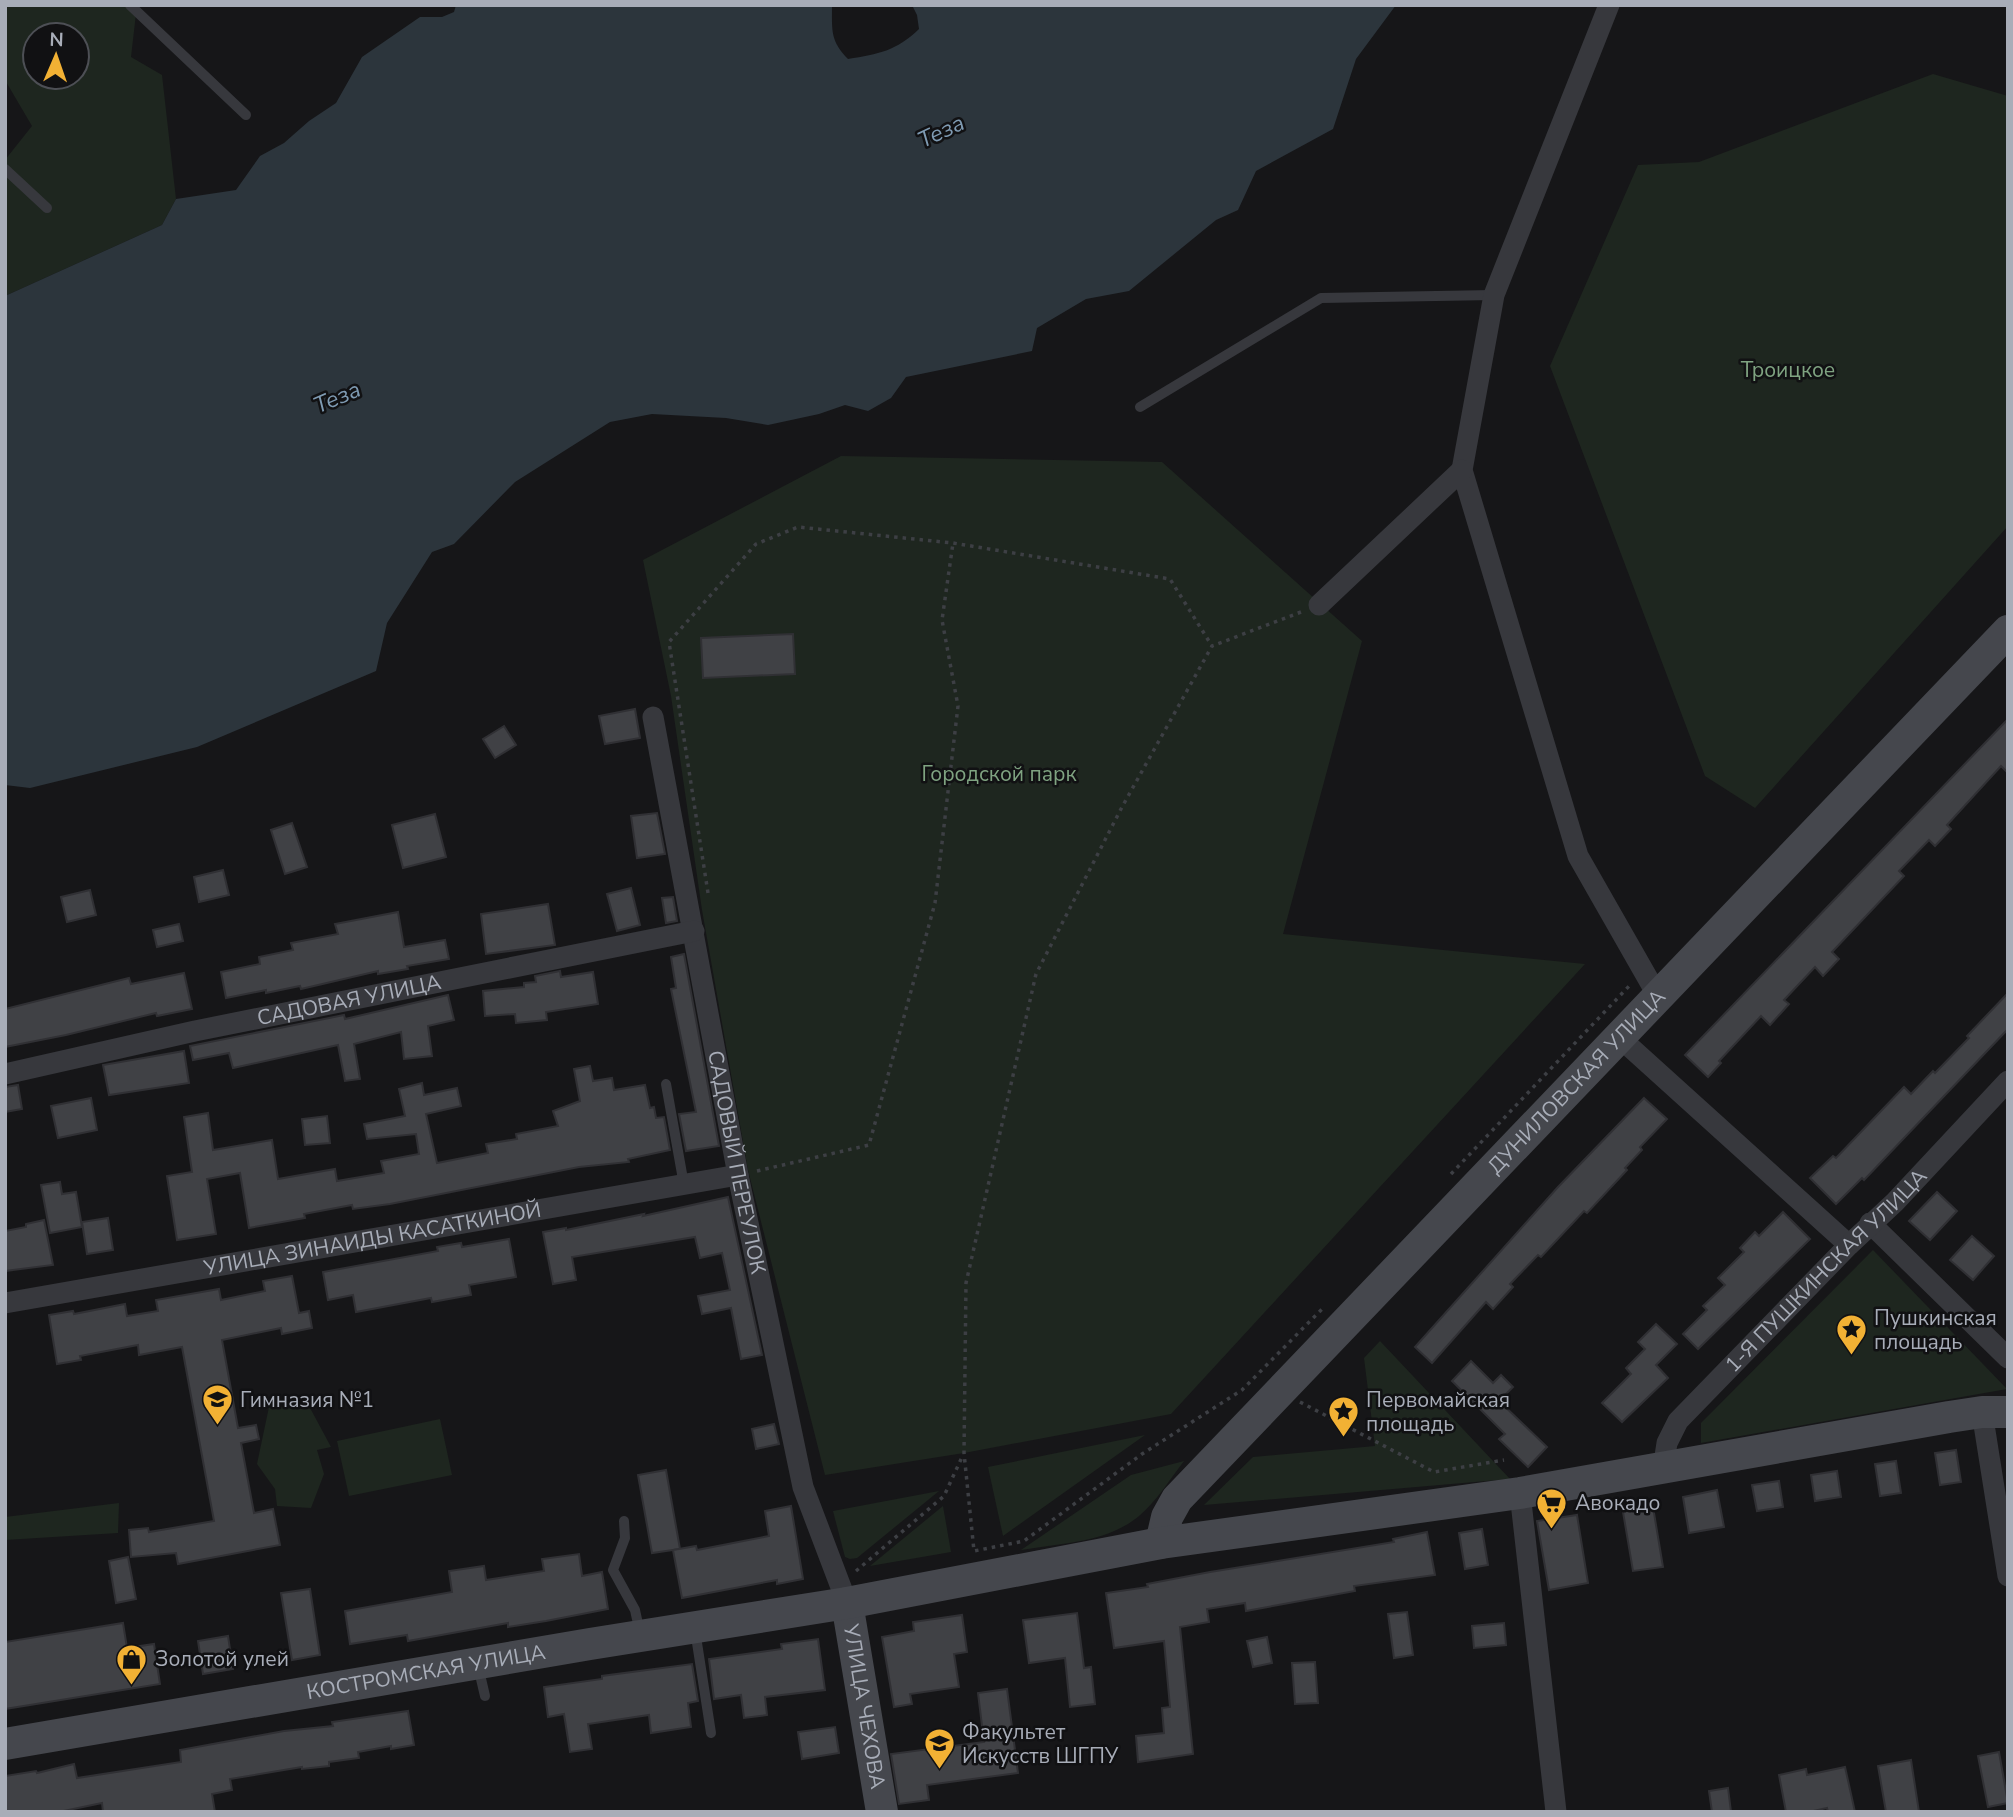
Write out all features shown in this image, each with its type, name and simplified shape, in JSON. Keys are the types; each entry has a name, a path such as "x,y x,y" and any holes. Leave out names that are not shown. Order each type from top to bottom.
{"main road":[{"name":"ДУНИЛОВСКАЯ УЛИЦА","path":"1161,1544 1167,1517 1177,1499 2008,631"},
{"path":"847,1603 1161,1544 1520,1493 1995,1412"},
{"name":"КОСТРОМСКАЯ УЛИЦА","path":"5,1744 847,1603"},
{"name":"УЛИЦА ЧЕХОВА","path":"847,1603 882,1812"}],"street":[{"path":"1609,5 1494,295 1462,470 1578,856 1659,998"},
{"path":"1319,605 1462,470"},
{"name":"САДОВЫЙ ПЕРЕУЛОК","path":"653,717 738,1175 803,1487 847,1603"},
{"name":"САДОВАЯ УЛИЦА","path":"5,1074 195,1031 694,931"},
{"path":"1620,1038 1849,1245"},
{"name":"1-Я ПУШКИНСКАЯ УЛИЦА","path":"1663,1469 1667,1443 1678,1421 1870,1223 1895,1202 2008,1080"},
{"name":"УЛИЦА ЗИНАИДЫ КАСАТКИНОЙ","path":"5,1303 738,1175"},
{"path":"1870,1223 2008,1358"},
{"path":"1995,1412 2008,1576"},
{"path":"1520,1493 1556,1812"}],"lane":[{"path":"130,5 246,115"},
{"path":"5,169 47,208"},
{"path":"1140,407 1321,298 1494,295"},
{"path":"666,1084 684,1185"},
{"path":"624,1521 625,1538 613,1570 635,1610 640,1636"},
{"path":"695,1627 711,1733"},
{"path":"478,1663 485,1696"}],"path":[{"path":"708,893 669,642 756,544 799,527 953,543 1170,579 1212,646"},
{"path":"738,1175 869,1145 935,902 958,706 942,620 953,543"},
{"path":"1319,605 1212,646 1122,807 1036,974 966,1283 964,1453 974,1551 1024,1541 1142,1454 1242,1390 1331,1299"},
{"path":"1442,1183 1643,971"},
{"path":"1280,1392 1434,1472 1504,1460"},
{"path":"855,1573 944,1496 964,1453"}],"green space":[{"path":"5,5 137,5 131,57 162,75 176,199 162,225 5,296 5,160 32,126 5,80"},
{"name":"Троицкое","path":"1933,74 2008,96 2008,526 1755,808 1705,776 1550,366 1638,165 1699,162"},
{"name":"Городской парк","path":"841,456 1162,462 1362,641 1283,934 1585,964 1171,1414 964,1453 825,1475 748,1170 702,910 671,696 643,560"},
{"path":"1873,1250 2007,1389 1701,1443 1701,1423"},
{"path":"1380,1341 1510,1479 1204,1505 1253,1457 1375,1446 1364,1358"},
{"path":"309,1406 331,1447 317,1450 324,1474 311,1508 277,1506 275,1489 257,1464 269,1407"},
{"path":"440,1419 452,1475 349,1496 337,1441"},
{"path":"1145,1435 1003,1536 988,1467"},
{"path":"1184,1461 1152,1504 1126,1525 1098,1537 1021,1550 1131,1475"},
{"path":"939,1491 857,1558 845,1557 833,1511"},
{"path":"119,1503 118,1533 5,1540 5,1517"},
{"path":"943,1506 951,1552 870,1566"}],"water":[{"name":"Теза","path":"456,5 832,5 833,35 848,59 886,50 911,36 919,29 912,5 1396,5 1356,59 1333,129 1256,171 1238,210 1216,220 1129,291 1086,299 1037,328 1032,351 906,377 891,398 868,411 845,405 819,414 768,425 726,418 652,414 610,422 515,482 454,544 432,552 387,623 376,671 197,747 30,788 5,785 5,296 162,225 176,199 236,190 260,156 284,143 309,121 336,103 362,57 420,17 442,17 454,12"}],"building":[{"path":"793,634 795,674 703,678 701,638"},
{"path":"635,709 640,738 605,744 599,716"},
{"path":"2008,719 2008,773 2001,766 1947,825 1951,829 1935,846 1929,840 1899,871 1904,876 1832,952 1839,959 1823,976 1815,967 1784,1000 1789,1004 1770,1025 1761,1016 1719,1061 1721,1063 1708,1077 1685,1055"},
{"path":"504,726 516,745 495,758 483,739"},
{"path":"657,813 665,854 637,858 631,816"},
{"path":"435,814 446,857 403,868 392,825"},
{"path":"292,823 307,867 285,874 271,830"},
{"path":"223,870 229,895 199,902 194,877"},
{"path":"631,888 640,925 617,931 607,894"},
{"path":"90,890 96,915 67,922 61,897"},
{"path":"673,897 677,921 666,923 662,898"},
{"path":"548,904 555,945 486,954 481,914"},
{"path":"398,912 404,947 445,940 449,959 407,966 408,969 378,974 378,971 301,989 300,986 266,993 266,990 226,998 221,972 260,964 259,957 293,950 291,943 338,934 335,924"},
{"path":"179,924 183,941 157,947 153,930"},
{"path":"684,954 719,1146 686,1151 679,1114 696,1112 671,989 676,988 671,957"},
{"path":"560,971 561,977 593,972 598,1004 546,1012 547,1020 516,1023 515,1014 485,1016 483,991 524,987 524,983 536,982 535,976"},
{"path":"184,973 192,1009 157,1016 156,1013 5,1047 5,1009 129,978 131,984"},
{"path":"2008,993 2008,1029 1864,1180 1862,1178 1836,1204 1810,1178 1833,1156 1836,1158 1904,1087 1911,1094 1933,1071 1935,1073"},
{"path":"448,995 454,1020 428,1026 432,1056 404,1059 401,1032 354,1044 360,1079 345,1081 338,1045 233,1068 229,1053 193,1060 190,1046 344,1015 345,1019"},
{"path":"184,1051 189,1083 109,1095 103,1065"},
{"path":"590,1066 593,1081 612,1078 614,1090 645,1085 650,1108 654,1107 656,1118 664,1117 670,1150 628,1159 629,1162 579,1167 390,1204 353,1209 352,1205 304,1214 305,1218 249,1228 240,1173 207,1179 216,1234 177,1240 167,1176 192,1172 184,1117 208,1113 213,1150 272,1140 278,1179 335,1169 337,1181 384,1173 381,1161 419,1154 416,1134 367,1139 364,1124 405,1116 399,1089 422,1083 424,1095 457,1088 461,1106 426,1114 437,1163 488,1153 486,1144 517,1139 516,1134 558,1126 553,1111 580,1101 574,1069"},
{"path":"18,1085 22,1109 5,1112 5,1087"},
{"path":"91,1098 97,1130 58,1138 51,1106"},
{"path":"1644,1098 1667,1119 1640,1147 1642,1150 1625,1168 1627,1170 1587,1213 1584,1211 1541,1257 1538,1255 1510,1284 1513,1287 1493,1309 1486,1302 1432,1363 1415,1347 1558,1187"},
{"path":"327,1116 330,1143 305,1145 302,1119"},
{"path":"60,1182 62,1194 76,1192 82,1227 50,1233 41,1185"},
{"path":"1937,1192 1957,1211 1930,1240 1909,1221"},
{"path":"728,1197 762,1355 741,1359 731,1308 702,1314 698,1296 730,1290 722,1253 700,1258 695,1237 572,1257 576,1280 553,1284 543,1232 644,1214 643,1216"},
{"path":"1783,1212 1810,1239 1698,1349 1683,1334 1707,1310 1703,1306 1725,1285 1718,1278 1744,1252 1740,1248 1755,1232 1759,1236"},
{"path":"108,1218 113,1250 87,1254 82,1222"},
{"path":"44,1220 53,1265 5,1271 5,1231"},
{"path":"1972,1236 1994,1256 1973,1280 1950,1260"},
{"path":"509,1239 516,1277 469,1285 471,1295 432,1302 431,1298 356,1312 353,1295 328,1300 323,1272 438,1251 437,1247 461,1243 462,1247"},
{"name":"Гимназия №1","path":"292,1276 299,1313 309,1311 312,1328 282,1334 281,1328 222,1340 238,1428 256,1425 259,1439 241,1443 254,1513 273,1509 280,1545 178,1564 176,1553 131,1557 129,1530 148,1528 149,1532 214,1521 182,1347 139,1355 138,1345 80,1356 81,1360 57,1364 49,1315 73,1311 74,1314 125,1304 127,1316 158,1311 156,1300 219,1289 221,1300 265,1291 263,1281"},
{"path":"1656,1324 1677,1344 1656,1365 1668,1378 1622,1422 1602,1403 1631,1374 1626,1368 1645,1349 1638,1342"},
{"path":"1471,1361 1493,1383 1501,1375 1513,1387 1499,1401 1547,1447 1528,1467 1499,1439 1505,1434 1452,1381"},
{"path":"774,1424 779,1444 756,1449 752,1429"},
{"path":"1956,1450 1961,1482 1940,1485 1935,1453"},
{"path":"1896,1461 1901,1493 1880,1496 1875,1464"},
{"path":"666,1470 680,1549 652,1553 638,1475"},
{"path":"1837,1471 1841,1497 1815,1501 1811,1475"},
{"path":"1779,1481 1783,1507 1757,1511 1752,1485"},
{"path":"1717,1490 1724,1527 1689,1533 1683,1497"},
{"path":"1652,1501 1663,1567 1633,1571 1622,1506"},
{"path":"791,1506 803,1579 777,1584 777,1580 682,1598 673,1550 696,1546 697,1550 769,1536 765,1511"},
{"path":"1577,1515 1588,1583 1549,1590 1537,1521"},
{"path":"1482,1529 1488,1565 1465,1569 1459,1533"},
{"path":"1427,1532 1435,1575 1354,1586 1355,1591 1246,1611 1245,1603 1207,1609 1209,1622 1180,1627 1193,1754 1138,1762 1136,1736 1164,1733 1162,1708 1170,1707 1164,1641 1114,1648 1106,1593 1148,1587 1147,1584 1210,1572 1394,1542 1393,1539"},
{"path":"579,1554 582,1576 602,1572 608,1609 408,1641 407,1635 350,1644 345,1611 452,1592 449,1571 484,1566 486,1580 544,1571 542,1559"},
{"path":"128,1557 136,1599 116,1603 109,1561"},
{"path":"310,1589 320,1655 292,1660 281,1593"},
{"path":"1407,1612 1413,1655 1394,1658 1388,1614"},
{"path":"1077,1613 1084,1668 1091,1667 1095,1704 1070,1707 1065,1658 1029,1663 1023,1620"},
{"path":"962,1615 967,1652 954,1654 959,1687 910,1694 912,1704 894,1707 882,1637 914,1631 913,1622"},
{"path":"123,1623 127,1648 154,1644 160,1684 5,1709 5,1642"},
{"path":"1504,1623 1506,1645 1474,1648 1472,1626"},
{"path":"228,1636 233,1669 203,1674 198,1641"},
{"path":"1267,1637 1272,1663 1253,1667 1247,1641"},
{"path":"818,1639 825,1690 765,1697 767,1715 744,1718 741,1695 714,1699 709,1659 782,1649 781,1644"},
{"path":"1315,1662 1318,1703 1295,1704 1292,1663"},
{"path":"692,1664 698,1701 688,1703 691,1727 651,1733 649,1715 588,1724 592,1749 570,1752 564,1714 548,1717 544,1687"},
{"path":"1007,1689 1018,1773 927,1785 929,1800 899,1804 891,1754 984,1742 978,1693"},
{"path":"408,1711 414,1745 358,1752 359,1758 329,1762 329,1766 302,1767 230,1779 232,1790 212,1794 215,1812 103,1812 102,1803 59,1812 5,1812 5,1776 37,1773 74,1764 77,1778 181,1762 180,1750 284,1731 333,1726 332,1722"},
{"path":"835,1727 839,1753 802,1759 798,1732"},
{"path":"1999,1752 2008,1803 1988,1807 1978,1756"},
{"path":"1911,1760 1919,1812 1886,1812 1878,1766"},
{"path":"1845,1767 1855,1812 1828,1812 1827,1808 1809,1812 1786,1812 1779,1775 1806,1769 1807,1775"},
{"path":"1728,1788 1731,1812 1712,1812 1709,1791"}],"place":[{"name":"Пушкинская площадь","path":"1851,1357"},
{"name":"Гимназия №1","path":"217,1427"},
{"name":"Первомайская площадь","path":"1343,1439"},
{"name":"Авокадо","path":"1552,1530"},
{"name":"Золотой улей","path":"132,1686"},
{"name":"Факультет Искусств ШГПУ","path":"939,1771"}]}
